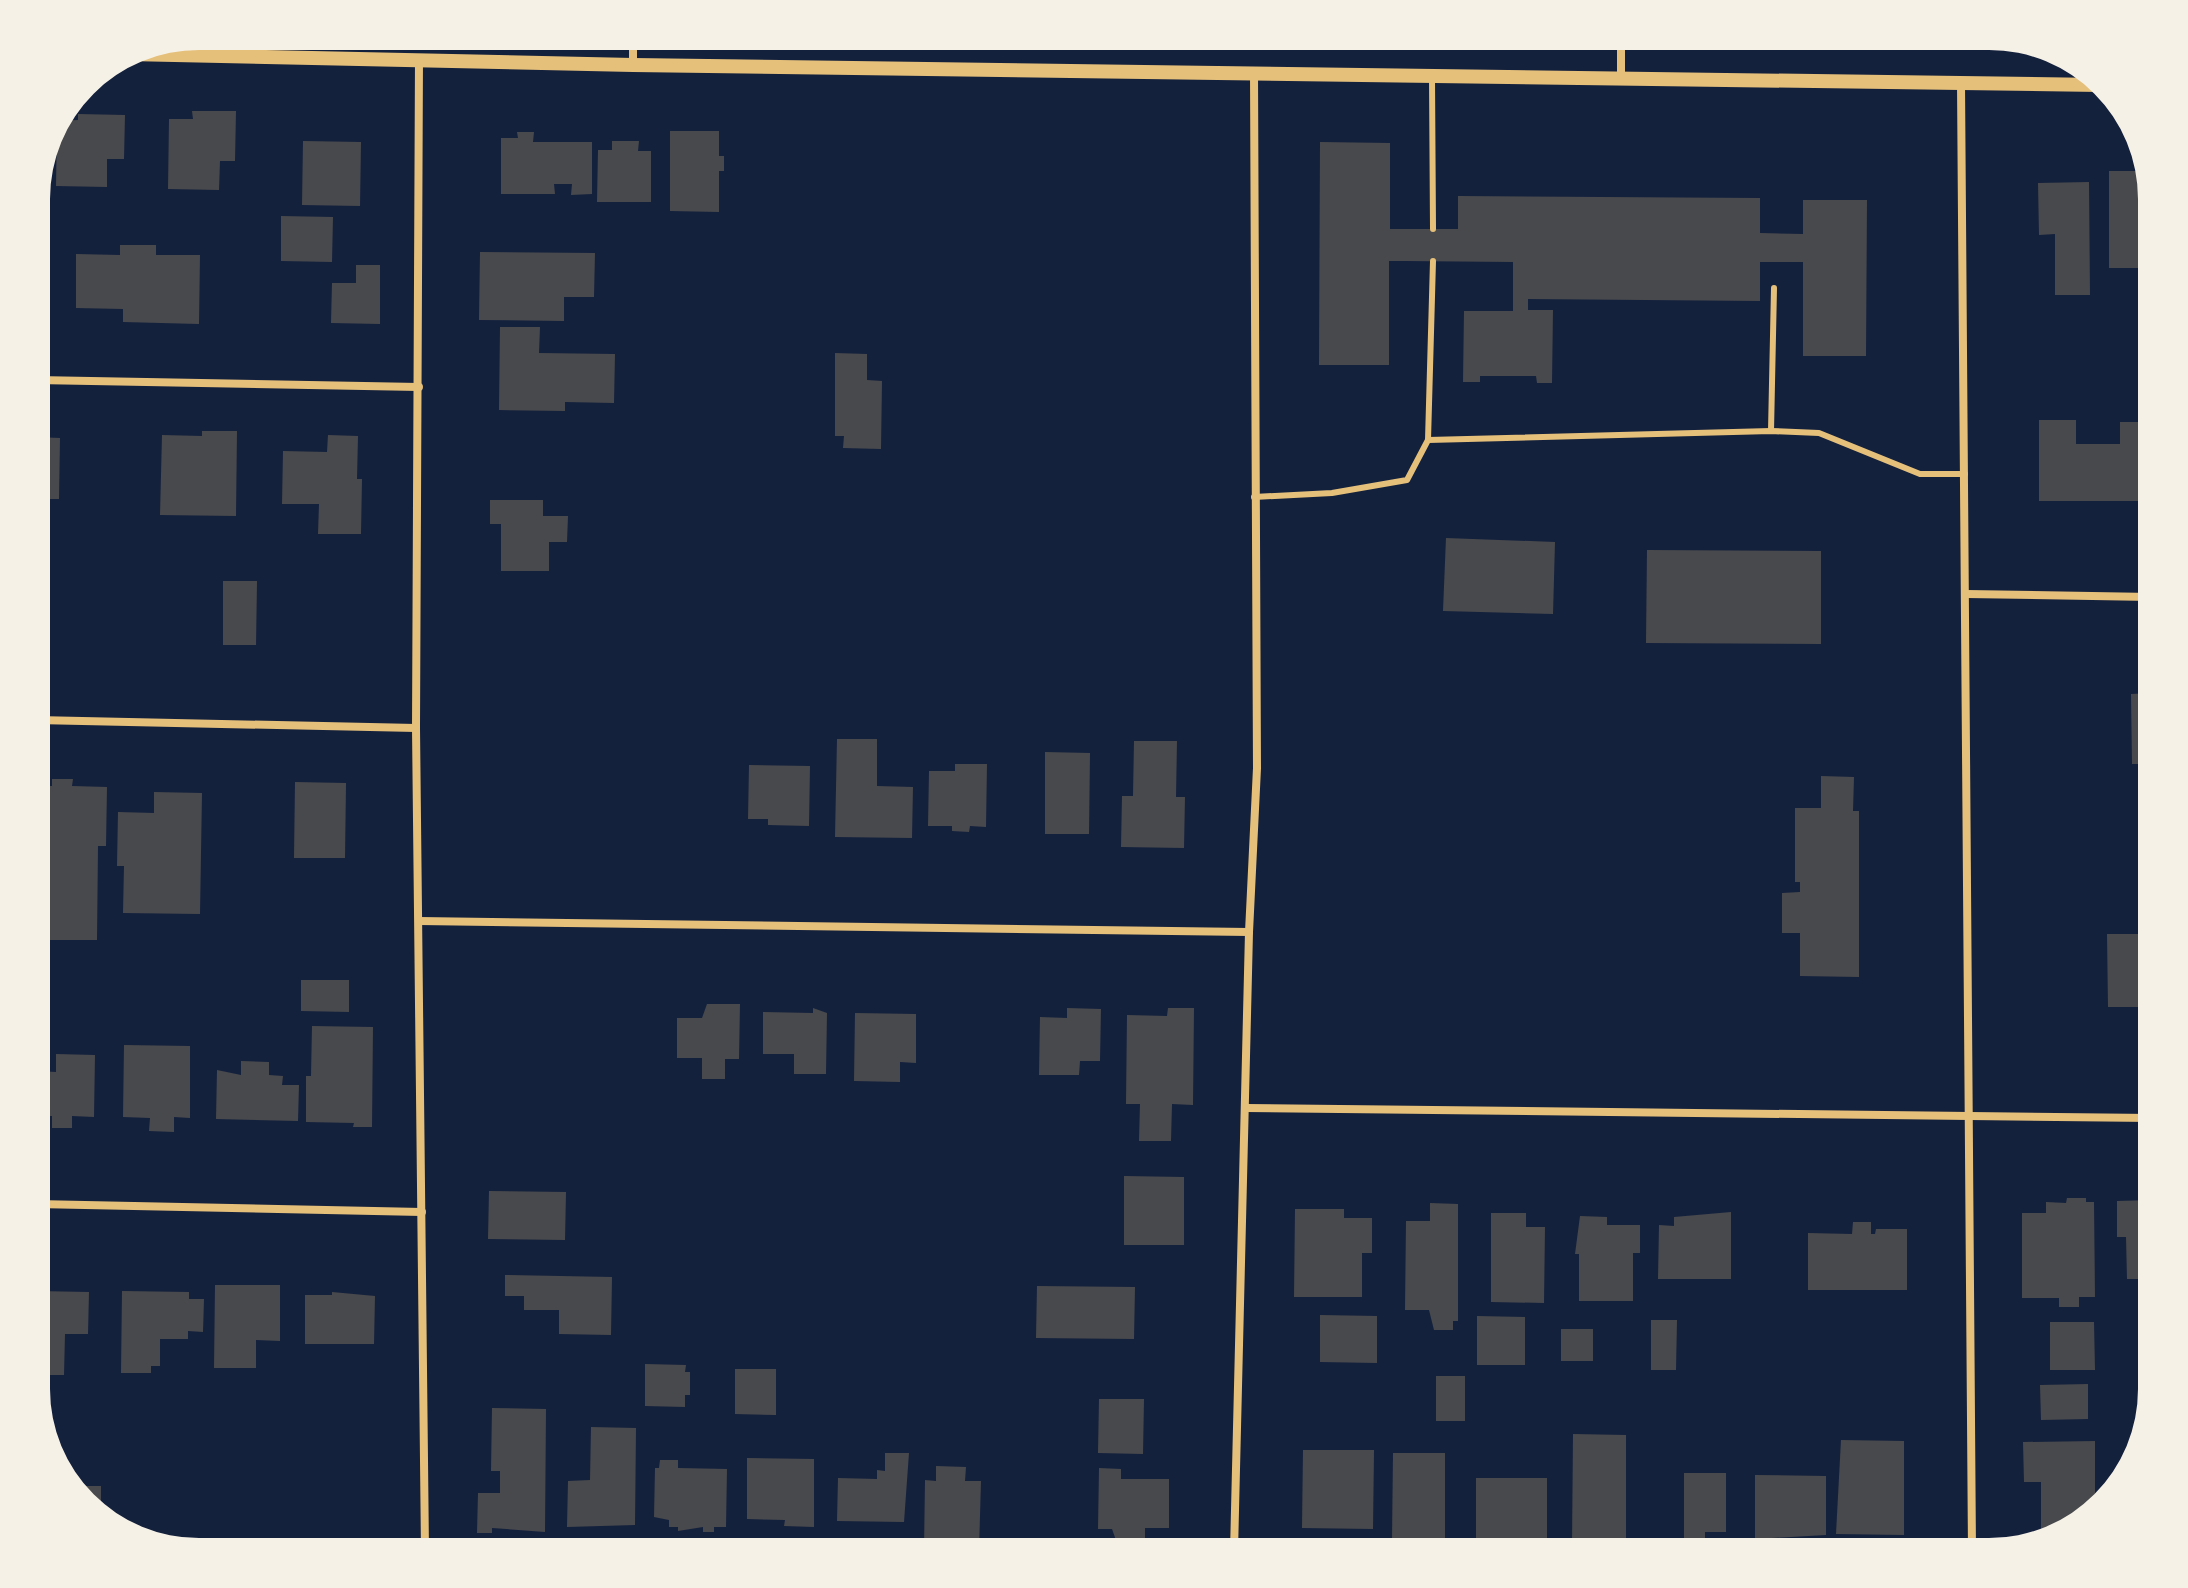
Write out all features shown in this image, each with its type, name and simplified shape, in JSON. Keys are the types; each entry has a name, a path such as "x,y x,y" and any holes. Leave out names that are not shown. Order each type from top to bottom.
{"street":[{"path":"633,50 633,65"},
{"path":"1621,50 1621,78"},
{"path":"164,54 633,65 2084,85"},
{"path":"419,58 416,728 425,1538"},
{"path":"1234,1538 1249,932 1257,768 1254,72"},
{"path":"1961,83 1972,1538"},
{"path":"50,380 419,387"},
{"path":"1966,594 2138,597"},
{"path":"50,720 416,728"},
{"path":"419,921 1249,932"},
{"path":"1246,1108 2138,1118"},
{"path":"50,1204 422,1212"}],"lane":[{"path":"1432,75 1433,229"},
{"path":"1254,497 1332,493 1407,480 1428,440 1433,261"},
{"path":"1771,431 1774,288"},
{"path":"1428,440 1771,431 1819,433 1920,474 1965,474"}],"building":[{"path":"192,111 236,111 235,161 220,161 219,190 168,189 169,119 193,119"},
{"path":"78,114 125,115 124,159 107,159 107,187 56,186 58,151 72,120 78,120"},
{"path":"670,131 719,131 719,156 724,156 724,171 719,171 719,212 670,211"},
{"path":"517,132 534,132 533,142 592,142 592,194 571,195 572,184 554,184 555,194 501,194 501,138 518,138"},
{"path":"303,141 361,142 360,206 302,205"},
{"path":"612,141 639,141 638,151 651,151 651,202 597,202 598,150 612,150"},
{"path":"1320,142 1390,143 1390,229 1458,229 1458,196 1760,198 1760,233 1803,234 1803,200 1867,200 1866,356 1803,356 1803,262 1760,262 1760,301 1528,299 1528,310 1553,310 1552,383 1537,383 1536,376 1480,376 1480,382 1463,382 1464,311 1513,311 1513,262 1389,261 1389,365 1319,365"},
{"path":"2109,171 2135,171 2138,268 2109,268"},
{"path":"2089,182 2090,295 2055,295 2055,234 2039,235 2038,183"},
{"path":"281,216 333,217 332,262 281,261"},
{"path":"120,245 156,245 156,255 200,255 199,324 123,322 123,309 76,308 76,254 120,255"},
{"path":"480,252 595,253 594,297 564,297 564,321 479,320"},
{"path":"356,265 380,265 380,324 331,323 332,283 356,283"},
{"path":"500,327 540,327 539,353 615,354 614,403 565,402 565,411 499,410"},
{"path":"835,353 867,354 867,380 882,381 881,449 843,448 844,436 835,436"},
{"path":"2039,420 2076,420 2076,444 2120,444 2120,422 2138,422 2138,501 2039,501"},
{"path":"202,431 237,431 236,516 160,515 162,435 202,436"},
{"path":"328,435 358,436 357,479 362,479 361,534 318,534 319,504 282,504 283,451 327,452"},
{"path":"50,438 60,438 59,499 50,499"},
{"path":"490,500 543,500 543,516 568,516 567,542 549,542 549,571 501,571 501,524 490,524"},
{"path":"1446,538 1555,542 1553,614 1443,611"},
{"path":"1647,550 1821,551 1821,644 1646,643"},
{"path":"223,581 257,581 256,645 223,645"},
{"path":"2131,694 2138,694 2138,764 2132,764"},
{"path":"837,739 877,739 877,786 913,787 912,838 835,837"},
{"path":"1134,741 1177,741 1176,797 1185,797 1184,848 1121,847 1122,796 1133,796"},
{"path":"1045,752 1090,753 1089,834 1045,834"},
{"path":"955,764 987,764 986,827 970,826 969,832 952,831 952,826 928,826 929,771 955,771"},
{"path":"749,765 810,766 809,826 768,825 768,819 748,819"},
{"path":"1821,776 1854,777 1853,811 1859,811 1859,977 1800,976 1800,933 1782,933 1782,893 1800,892 1800,882 1795,882 1795,808 1821,808"},
{"path":"52,779 73,779 72,786 107,787 106,846 98,846 97,940 50,940"},
{"path":"295,782 346,783 345,858 294,858"},
{"path":"154,792 202,793 200,914 123,913 124,866 117,866 118,812 154,813"},
{"path":"2107,934 2138,934 2138,1007 2108,1007"},
{"path":"301,980 349,980 349,1012 301,1011"},
{"path":"707,1004 740,1004 739,1059 725,1059 725,1079 702,1079 702,1058 677,1058 677,1018 702,1018"},
{"path":"813,1008 827,1013 826,1074 794,1074 794,1054 763,1054 763,1012 813,1013"},
{"path":"1067,1008 1101,1009 1100,1061 1080,1061 1079,1075 1039,1075 1040,1017 1067,1018"},
{"path":"1168,1008 1194,1008 1193,1105 1172,1104 1171,1141 1139,1141 1140,1104 1126,1104 1127,1015 1167,1016"},
{"path":"855,1013 916,1014 916,1063 900,1062 900,1082 854,1081"},
{"path":"312,1026 373,1027 372,1127 353,1127 354,1123 306,1122 306,1076 311,1076"},
{"path":"124,1045 190,1046 190,1118 174,1117 174,1132 149,1131 150,1118 123,1117"},
{"path":"56,1054 95,1055 94,1117 72,1116 72,1128 52,1128 50,1072 56,1072"},
{"path":"241,1061 269,1062 269,1075 283,1076 282,1085 299,1085 298,1121 216,1119 217,1070 241,1075"},
{"path":"1124,1176 1184,1177 1184,1245 1124,1245"},
{"path":"489,1191 566,1192 565,1240 488,1239"},
{"path":"2067,1198 2086,1198 2086,1202 2094,1202 2095,1297 2079,1297 2079,1307 2059,1307 2059,1298 2022,1298 2022,1213 2046,1213 2046,1202 2066,1203"},
{"path":"2138,1200 2138,1279 2127,1279 2126,1237 2117,1237 2117,1201"},
{"path":"1430,1203 1458,1204 1458,1321 1453,1321 1453,1330 1434,1330 1429,1310 1405,1310 1406,1221 1430,1221"},
{"path":"1295,1209 1344,1209 1344,1218 1372,1218 1372,1253 1362,1253 1362,1297 1294,1297"},
{"path":"1731,1212 1731,1279 1658,1279 1659,1225 1674,1226 1674,1217"},
{"path":"1491,1213 1526,1213 1526,1227 1545,1227 1544,1303 1491,1302"},
{"path":"1580,1216 1607,1217 1607,1225 1640,1225 1640,1253 1633,1253 1633,1301 1579,1301 1579,1254 1575,1254"},
{"path":"1853,1222 1871,1222 1871,1234 1875,1234 1876,1229 1907,1229 1907,1290 1808,1290 1808,1233 1852,1234"},
{"path":"505,1275 612,1277 611,1335 559,1334 559,1310 524,1310 524,1296 505,1296"},
{"path":"215,1285 280,1285 280,1341 256,1340 256,1368 214,1368"},
{"path":"1037,1286 1135,1287 1134,1339 1036,1338"},
{"path":"50,1291 89,1292 88,1334 65,1334 64,1375 50,1375"},
{"path":"122,1291 189,1292 189,1299 204,1299 203,1332 188,1331 188,1339 160,1339 160,1366 151,1366 151,1373 121,1373"},
{"path":"332,1292 375,1296 374,1344 305,1344 305,1295 332,1295"},
{"path":"1320,1315 1377,1316 1377,1363 1320,1362"},
{"path":"1477,1316 1525,1317 1525,1365 1477,1365"},
{"path":"1651,1320 1677,1320 1676,1370 1651,1370"},
{"path":"2050,1322 2094,1322 2095,1370 2050,1370"},
{"path":"1561,1329 1593,1329 1593,1361 1561,1361"},
{"path":"645,1364 686,1365 685,1372 690,1372 690,1395 685,1395 685,1407 645,1406"},
{"path":"735,1369 776,1369 776,1415 735,1414"},
{"path":"1436,1376 1465,1376 1465,1421 1436,1421"},
{"path":"2088,1384 2088,1419 2041,1420 2040,1385"},
{"path":"1099,1399 1144,1399 1143,1454 1098,1453"},
{"path":"492,1408 546,1409 545,1532 492,1528 492,1533 477,1533 478,1493 500,1493 500,1471 491,1471"},
{"path":"591,1427 636,1428 635,1525 567,1527 568,1481 590,1480"},
{"path":"1573,1434 1626,1435 1626,1538 1572,1538"},
{"path":"1841,1440 1904,1441 1904,1535 1836,1534"},
{"path":"2095,1441 2095,1493 2072,1513 2041,1529 2041,1482 2024,1482 2023,1442"},
{"path":"1303,1450 1374,1450 1373,1529 1302,1528"},
{"path":"885,1453 909,1453 904,1522 837,1521 838,1478 877,1479 877,1470 885,1471"},
{"path":"1393,1453 1445,1453 1445,1538 1392,1538"},
{"path":"747,1458 814,1459 814,1527 784,1526 785,1520 747,1519"},
{"path":"660,1460 678,1460 678,1468 727,1469 726,1527 714,1527 714,1532 703,1532 703,1527 678,1531 678,1527 669,1527 669,1520 654,1517 655,1468 659,1468"},
{"path":"936,1466 966,1467 965,1481 981,1481 979,1538 924,1538 925,1480 936,1481"},
{"path":"1099,1468 1121,1469 1121,1479 1169,1479 1169,1528 1145,1528 1145,1538 1115,1538 1112,1529 1098,1529"},
{"path":"1684,1473 1726,1473 1726,1532 1705,1532 1705,1538 1684,1538"},
{"path":"1755,1475 1826,1476 1826,1535 1755,1538"},
{"path":"1476,1478 1547,1478 1547,1538 1476,1538"},
{"path":"86,1486 101,1486 101,1501"}]}
